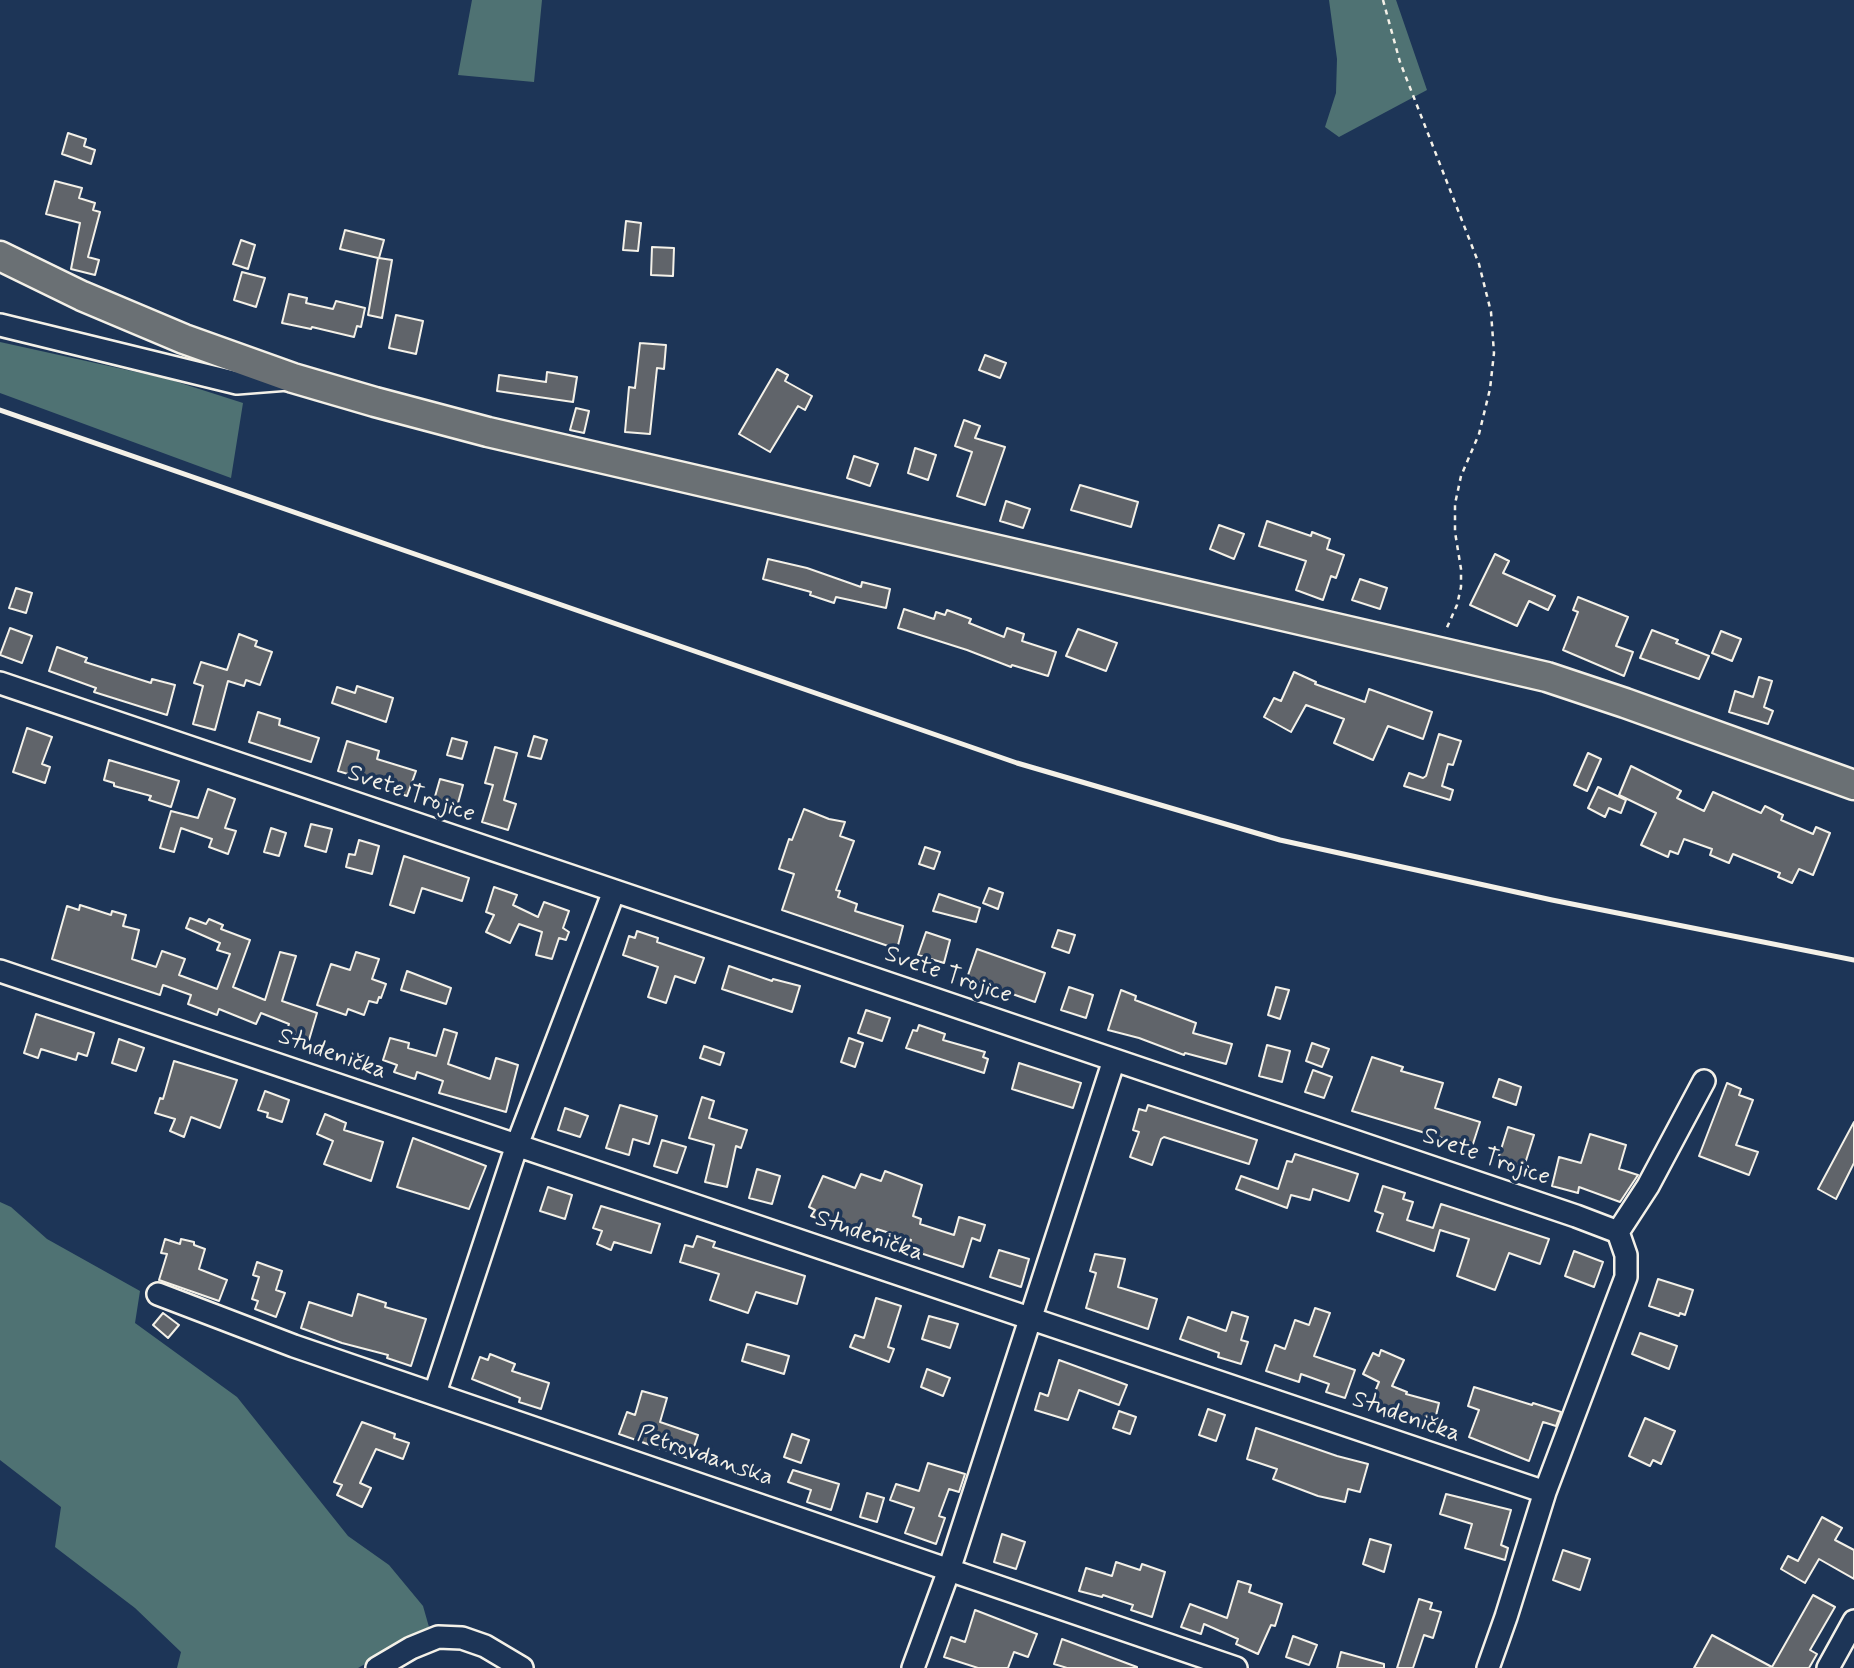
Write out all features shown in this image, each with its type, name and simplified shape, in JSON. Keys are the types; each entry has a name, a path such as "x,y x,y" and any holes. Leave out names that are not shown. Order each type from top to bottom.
{"main road":[{"path":"0,256 82,296 184,339 293,378 488,432 1436,650 1560,681 1854,785"}],"street":[{"path":"0,326 237,383 293,378"},
{"name":"Svete Trojice","path":"0,683 1618,1232"},
{"path":"435,1393 517,1145 614,891"},
{"name":"Studenička","path":"0,971 1545,1492"},
{"path":"913,1668 949,1570 1114,1060"},
{"path":"1488,1668 1545,1492 1626,1277 1626,1255 1618,1232 1648,1186 1704,1081"},
{"name":"Petrovdanska","path":"158,1294 294,1346 1236,1668"},
{"path":"1828,1668 1854,1621"},
{"path":"377,1668 411,1648 439,1637 462,1638 485,1646 522,1668"}],"path":[{"path":"1383,0 1400,62 1479,264 1491,312 1494,353 1490,389 1479,434 1461,476 1455,504 1461,587 1457,605 1436,650"}],"green space":[{"path":"472,0 542,0 534,82 458,75"},
{"path":"1329,0 1396,0 1427,90 1339,137 1325,127 1336,93 1337,59"},
{"path":"0,342 168,379 243,403 231,478 0,393"},
{"path":"0,1202 11,1207 47,1239 140,1291 135,1323 237,1397 348,1536 389,1565 423,1606 429,1627 358,1668 177,1668 181,1652 135,1608 55,1547 61,1507 0,1460"}],"building":[{"path":"68,133 86,139 84,146 95,150 91,164 62,154"},
{"path":"55,181 82,188 79,198 95,203 93,210 100,212 88,257 99,260 95,275 71,269 80,223 46,214"},
{"path":"626,221 641,223 638,251 623,250"},
{"path":"345,230 384,240 379,258 392,260 382,318 368,315 378,258 340,249"},
{"path":"241,240 255,245 248,269 233,264"},
{"path":"652,247 674,248 673,276 651,275"},
{"path":"242,272 265,278 256,307 234,300"},
{"path":"289,294 307,298 306,303 333,309 336,301 365,308 361,327 357,326 354,337 282,323"},
{"path":"396,315 423,321 416,354 389,348"},
{"path":"640,343 666,345 664,369 657,368 650,434 625,432 629,387 635,388"},
{"path":"985,355 1006,363 1000,378 979,370"},
{"path":"777,369 788,375 785,381 812,396 805,410 798,406 770,452 739,434"},
{"path":"547,372 577,377 573,402 497,391 499,375 546,382"},
{"path":"576,408 589,411 584,433 570,430"},
{"path":"964,420 980,426 975,438 1005,447 985,505 957,496 972,452 955,446"},
{"path":"915,448 936,455 928,480 908,473"},
{"path":"854,456 878,464 870,486 847,478"},
{"path":"1080,485 1138,502 1131,527 1071,510"},
{"path":"1006,501 1030,509 1023,528 1000,521"},
{"path":"1267,521 1311,536 1312,532 1330,539 1327,549 1344,555 1336,578 1331,576 1323,600 1296,590 1306,561 1259,546"},
{"path":"1219,525 1244,534 1234,559 1210,549"},
{"path":"1495,554 1509,561 1503,573 1555,596 1548,610 1529,601 1517,626 1470,605"},
{"path":"768,559 807,568 861,587 862,582 890,589 886,608 836,597 834,603 810,595 811,592 763,579"},
{"path":"1360,579 1387,588 1380,609 1352,600"},
{"path":"16,588 32,593 26,613 9,608"},
{"path":"1578,597 1628,617 1616,646 1633,652 1624,676 1563,650 1578,612 1573,610"},
{"path":"904,609 934,619 936,612 945,615 947,610 971,619 969,623 1004,637 1007,628 1024,634 1022,641 1056,652 1048,676 1012,665 1011,667 898,628"},
{"path":"10,628 32,636 22,663 0,655"},
{"path":"1078,629 1117,643 1106,671 1066,656"},
{"path":"1652,630 1709,656 1699,679 1640,658"},
{"path":"1721,631 1741,639 1732,661 1712,653"},
{"path":"239,634 257,641 255,646 272,652 260,685 246,680 244,686 228,681 215,730 193,724 203,686 194,683 201,662 227,670"},
{"path":"57,647 87,658 85,662 151,683 152,679 175,685 167,715 94,692 96,688 49,671"},
{"path":"1294,672 1316,682 1315,684 1365,702 1369,689 1432,712 1423,739 1388,726 1373,760 1334,743 1344,719 1306,705 1291,732 1264,717 1274,698 1281,701"},
{"path":"1759,677 1772,681 1764,707 1773,711 1768,724 1729,712 1735,691 1753,697"},
{"path":"357,686 393,698 386,722 332,703 337,687 355,693"},
{"path":"258,712 280,719 279,725 319,738 311,762 249,742"},
{"path":"27,728 52,737 42,764 50,767 45,783 13,772"},
{"path":"1439,734 1461,741 1453,765 1448,764 1442,786 1453,790 1450,800 1404,786 1409,773 1423,778 1426,776"},
{"path":"534,736 547,740 541,759 528,756"},
{"path":"452,738 467,742 462,759 447,755"},
{"path":"347,741 379,751 377,759 416,771 407,796 383,788 384,785 338,771"},
{"path":"495,747 517,753 504,800 516,804 508,830 482,822 493,785 485,783"},
{"path":"1588,753 1601,759 1587,791 1574,785"},
{"path":"109,760 179,781 171,807 149,800 151,796 114,786 114,783 104,780"},
{"path":"1631,766 1681,791 1677,798 1704,811 1713,792 1761,813 1765,806 1783,815 1781,820 1813,834 1816,827 1830,833 1813,875 1799,869 1792,883 1778,877 1780,873 1733,854 1729,863 1710,855 1712,849 1684,839 1678,854 1670,851 1668,857 1641,845 1656,813 1619,795"},
{"path":"440,779 463,785 455,814 432,807"},
{"path":"1598,787 1626,800 1621,813 1609,808 1605,817 1588,808"},
{"path":"208,789 235,799 225,828 236,831 228,854 209,847 212,839 181,828 174,852 160,848 171,811 198,818"},
{"path":"804,809 845,822 840,836 854,841 836,890 840,891 838,897 857,904 855,911 903,926 897,949 782,910 794,874 779,869 789,839 792,840"},
{"path":"311,824 332,829 326,852 305,846"},
{"path":"271,828 286,833 279,856 264,852"},
{"path":"359,840 379,846 372,874 346,867 349,854 355,855"},
{"path":"925,847 940,852 934,869 919,864"},
{"path":"404,856 469,878 462,901 422,888 414,913 390,905"},
{"path":"494,887 517,895 513,905 538,917 544,902 569,911 563,928 569,932 566,940 559,938 552,959 536,955 542,932 519,924 510,943 486,932 494,915 486,912"},
{"path":"989,888 1003,893 998,909 983,903"},
{"path":"939,894 980,908 976,922 933,911"},
{"path":"80,905 111,915 112,911 126,915 123,926 139,930 132,959 156,967 162,951 185,959 179,975 217,989 230,954 217,950 220,943 186,928 190,918 206,924 209,919 223,925 221,929 250,940 233,987 265,1000 280,952 296,956 282,1001 317,1013 309,1040 286,1032 289,1024 261,1013 256,1024 219,1009 217,1015 188,1004 191,995 163,985 160,995 52,959 67,906 79,910"},
{"path":"1058,930 1075,935 1069,953 1052,947"},
{"path":"637,931 658,938 657,942 704,958 695,983 675,976 666,1003 648,997 658,967 623,955 629,936 635,938"},
{"path":"926,932 950,940 944,963 918,955"},
{"path":"977,949 1045,973 1035,1002 967,978"},
{"path":"356,952 379,959 372,979 386,984 381,998 379,997 377,1003 369,1001 364,1015 348,1009 346,1015 317,1005 331,964 350,970"},
{"path":"729,966 772,981 773,979 800,986 792,1012 722,989"},
{"path":"407,971 451,988 446,1004 401,990"},
{"path":"1069,987 1093,995 1086,1018 1061,1010"},
{"path":"1276,987 1289,990 1280,1019 1268,1015"},
{"path":"1121,990 1136,996 1135,1000 1196,1023 1193,1033 1232,1044 1226,1064 1185,1053 1184,1055 1108,1030"},
{"path":"866,1010 890,1018 882,1041 858,1033"},
{"path":"36,1014 94,1033 87,1056 78,1053 76,1060 41,1049 38,1058 24,1053"},
{"path":"919,1025 945,1034 943,1040 985,1052 983,1057 988,1059 984,1073 906,1048 913,1030 917,1031"},
{"path":"444,1029 457,1033 448,1064 490,1079 496,1058 518,1065 506,1112 439,1093 443,1081 417,1072 415,1079 394,1072 397,1065 383,1060 390,1038 409,1043 408,1048 436,1056"},
{"path":"849,1038 863,1043 855,1067 841,1062"},
{"path":"119,1039 144,1048 136,1071 112,1063"},
{"path":"1312,1043 1329,1049 1322,1067 1306,1061"},
{"path":"1267,1045 1290,1051 1282,1082 1259,1076"},
{"path":"704,1046 724,1053 720,1065 700,1058"},
{"path":"1372,1057 1403,1067 1401,1071 1443,1083 1435,1108 1480,1122 1472,1147 1352,1111"},
{"path":"174,1061 237,1080 220,1128 191,1117 184,1137 170,1131 175,1119 155,1113 160,1098 163,1099"},
{"path":"1019,1063 1081,1083 1073,1108 1012,1089"},
{"path":"1313,1070 1332,1077 1324,1098 1305,1092"},
{"path":"1499,1079 1521,1087 1516,1105 1493,1097"},
{"path":"1727,1083 1741,1089 1739,1095 1753,1100 1736,1145 1758,1152 1749,1175 1699,1156"},
{"path":"265,1091 289,1100 282,1122 267,1117 268,1113 258,1110"},
{"path":"702,1097 714,1101 709,1118 747,1130 741,1148 736,1146 727,1187 705,1182 714,1145 689,1138"},
{"path":"620,1105 657,1116 649,1144 633,1139 629,1155 606,1148"},
{"path":"1148,1105 1257,1140 1249,1164 1164,1137 1152,1165 1130,1157 1139,1132 1133,1130 1139,1109 1146,1111"},
{"path":"565,1108 588,1116 580,1137 558,1130"},
{"path":"325,1114 346,1123 344,1130 383,1142 371,1181 324,1164 333,1141 317,1134"},
{"path":"1854,1122 1854,1163 1836,1199 1818,1189"},
{"path":"1508,1127 1534,1135 1524,1167 1498,1159"},
{"path":"1590,1134 1626,1145 1619,1169 1638,1175 1620,1202 1579,1187 1578,1193 1552,1186 1559,1157 1581,1163"},
{"path":"413,1138 486,1166 469,1209 397,1187"},
{"path":"662,1140 686,1147 677,1173 654,1166"},
{"path":"1295,1154 1358,1174 1349,1201 1313,1189 1310,1200 1291,1195 1287,1208 1236,1189 1241,1176 1278,1189 1287,1161 1292,1162"},
{"path":"757,1169 780,1176 772,1204 749,1198"},
{"path":"885,1171 922,1185 913,1216 921,1219 920,1224 954,1235 959,1217 985,1225 980,1241 972,1238 963,1267 908,1249 911,1240 877,1229 873,1239 811,1216 815,1210 809,1207 823,1176 855,1188 861,1174 881,1181"},
{"path":"1383,1186 1405,1193 1403,1199 1413,1202 1407,1220 1433,1228 1441,1204 1549,1239 1540,1264 1509,1253 1495,1290 1457,1276 1469,1239 1440,1230 1434,1251 1377,1231 1383,1214 1375,1211"},
{"path":"548,1187 572,1195 565,1219 540,1211"},
{"path":"601,1206 660,1224 651,1253 614,1242 611,1250 597,1244 602,1231 593,1228"},
{"path":"697,1236 715,1242 713,1247 805,1276 797,1304 756,1292 748,1313 710,1300 719,1274 680,1262 685,1245 693,1247"},
{"path":"165,1239 180,1244 181,1239 194,1242 194,1245 205,1249 199,1269 227,1280 219,1301 159,1280 167,1254 161,1253"},
{"path":"999,1250 1029,1259 1021,1287 990,1277"},
{"path":"1574,1251 1603,1262 1594,1287 1565,1276"},
{"path":"1095,1254 1125,1259 1118,1287 1157,1299 1148,1329 1086,1308 1096,1273 1090,1271"},
{"path":"257,1262 282,1271 276,1290 285,1293 276,1317 255,1309 258,1301 252,1299 259,1277 253,1275"},
{"path":"1658,1279 1693,1290 1685,1315 1680,1313 1679,1316 1649,1306"},
{"path":"358,1294 386,1303 385,1307 426,1319 411,1366 387,1358 388,1355 342,1343 301,1328 309,1302 352,1316"},
{"path":"876,1298 901,1306 888,1347 894,1349 889,1362 850,1347 855,1335 864,1338"},
{"path":"1315,1308 1330,1313 1314,1356 1355,1370 1345,1398 1326,1392 1329,1384 1301,1374 1299,1382 1266,1371 1275,1345 1285,1349 1295,1320 1309,1325"},
{"path":"1232,1312 1248,1317 1241,1340 1248,1342 1241,1364 1218,1357 1219,1353 1180,1339 1188,1317 1226,1331"},
{"path":"163,1313 179,1325 168,1338 153,1325"},
{"path":"929,1316 958,1324 950,1348 922,1339"},
{"path":"1640,1333 1677,1346 1669,1369 1632,1354"},
{"path":"747,1344 789,1356 784,1374 742,1361"},
{"path":"1381,1350 1404,1360 1392,1386 1407,1392 1406,1394 1439,1403 1434,1424 1377,1406 1379,1401 1372,1399 1379,1382 1363,1374 1373,1353 1379,1356"},
{"path":"490,1354 515,1364 512,1371 549,1383 541,1409 519,1402 520,1398 472,1379 480,1357 488,1360"},
{"path":"1059,1360 1127,1385 1119,1405 1079,1390 1068,1420 1035,1410 1040,1393 1048,1396"},
{"path":"927,1369 950,1378 943,1396 921,1387"},
{"path":"1474,1387 1561,1412 1556,1426 1543,1422 1529,1461 1469,1437 1479,1410 1468,1406"},
{"path":"642,1391 667,1398 660,1422 698,1435 690,1459 619,1434 627,1412 635,1415"},
{"path":"1208,1409 1225,1415 1216,1441 1199,1435"},
{"path":"1119,1411 1136,1417 1130,1434 1113,1428"},
{"path":"1645,1418 1675,1431 1661,1464 1653,1460 1650,1466 1629,1456"},
{"path":"362,1422 395,1434 394,1438 409,1443 403,1459 376,1449 360,1483 371,1488 362,1507 337,1495 342,1485 334,1482"},
{"path":"1256,1428 1368,1464 1360,1492 1348,1489 1345,1502 1318,1496 1273,1479 1277,1469 1247,1459"},
{"path":"792,1434 809,1440 801,1463 784,1457"},
{"path":"928,1463 965,1474 959,1492 949,1489 939,1516 945,1518 936,1544 905,1533 914,1508 890,1500 896,1484 919,1491"},
{"path":"793,1470 839,1484 831,1510 807,1502 811,1490 788,1482"},
{"path":"867,1493 884,1498 877,1522 860,1517"},
{"path":"1446,1494 1511,1510 1501,1545 1508,1548 1505,1560 1465,1548 1472,1524 1440,1514"},
{"path":"1822,1517 1842,1528 1835,1540 1854,1550 1854,1579 1819,1559 1805,1583 1781,1569 1788,1556 1798,1561"},
{"path":"1002,1534 1025,1542 1016,1569 994,1562"},
{"path":"1370,1539 1391,1545 1384,1572 1363,1564"},
{"path":"1563,1550 1590,1559 1580,1590 1553,1580"},
{"path":"1116,1562 1140,1570 1142,1564 1165,1572 1152,1617 1131,1610 1133,1605 1103,1595 1102,1597 1079,1591 1086,1568 1112,1576"},
{"path":"1238,1581 1251,1585 1249,1592 1282,1604 1275,1626 1271,1625 1258,1654 1236,1644 1238,1639 1204,1624 1201,1634 1181,1627 1190,1604 1227,1618"},
{"path":"1813,1595 1835,1607 1810,1650 1817,1654 1809,1668 1694,1668 1712,1635 1772,1667"},
{"path":"1419,1599 1432,1603 1430,1609 1441,1612 1433,1638 1424,1635 1413,1668 1397,1668"},
{"path":"975,1610 1037,1634 1028,1657 1014,1652 1008,1668 978,1668 944,1657 951,1637 965,1642"},
{"path":"1293,1636 1317,1645 1309,1665 1286,1657"},
{"path":"1062,1639 1137,1668 1067,1668 1054,1664"},
{"path":"1341,1652 1384,1664 1384,1668 1337,1668"}],"railway":[{"path":"0,410 1017,763 1280,840 1552,900 1854,960"}]}
